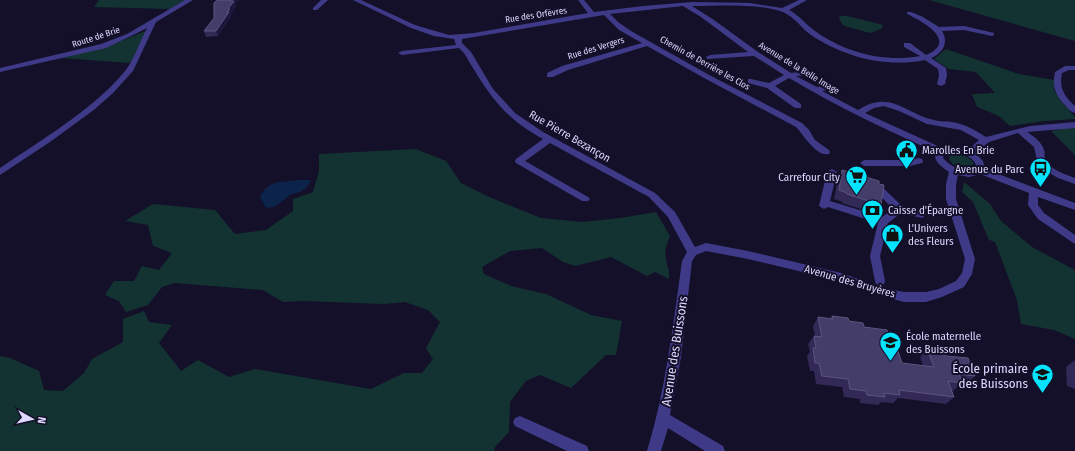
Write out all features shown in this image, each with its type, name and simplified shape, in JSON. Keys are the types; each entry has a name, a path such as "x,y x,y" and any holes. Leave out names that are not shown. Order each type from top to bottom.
{"street":[{"name":"Route de Brie","path":"0,70 103,46 129,36 190,0"},
{"path":"315,8 325,0"},
{"path":"356,0 418,29 451,37 458,37"},
{"path":"581,0 593,15"},
{"name":"Avenue de la Belle Image","path":"676,0 695,11 754,54 815,91 942,151"},
{"path":"764,0 765,8"},
{"path":"784,10 804,0"},
{"name":"Rue des Orfèvres","path":"458,37 646,6 684,4 733,5 784,10"},
{"path":"784,10 797,17 806,28 814,34 832,44 862,54 890,60 914,60 938,51 942,44 942,36 937,29 909,13"},
{"name":"Chemin de Derrière les Clos","path":"606,13 612,21 689,67 799,125 806,132 812,142 826,152"},
{"path":"0,172 52,136 110,91 129,71 153,22"},
{"path":"937,29 964,28 992,34"},
{"name":"Rue Pierre Bezançon","path":"458,37 457,40 467,52 490,90 498,101 512,115 549,139 657,199 676,218 692,252"},
{"name":"Rue des Vergers","path":"550,75 565,68 648,43"},
{"path":"907,45 942,68 943,75 941,84"},
{"path":"402,53 461,46"},
{"path":"710,57 754,54"},
{"path":"1075,68 1068,68 1059,72 1057,81 1057,89 1064,100 1075,111"},
{"path":"770,86 777,80 799,72 812,73"},
{"path":"751,81 770,86 798,106"},
{"path":"815,91 822,88 831,87"},
{"path":"859,112 870,106 886,104 901,108 930,122 942,125 959,126 970,130 985,140"},
{"path":"969,154 985,140 1020,131 1045,127 1075,125"},
{"path":"1020,131 1040,148 1040,159 1048,168 1063,177 1075,181"},
{"path":"549,139 519,161 585,199"},
{"path":"980,171 980,163 969,154 952,149 942,151 939,154 939,158 943,163 954,171 973,174 980,171 1075,207"},
{"path":"864,163 919,161"},
{"name":"Avenue des Bruyères","path":"692,252 706,247 748,255 841,276 883,292 904,297 926,297 942,294 960,284 967,274 970,259 951,199 950,184 954,171"},
{"path":"832,172 825,205 883,221"},
{"path":"866,179 878,186 899,209 922,214"},
{"path":"1034,192 1033,205 1042,216 1075,240"},
{"path":"880,281 875,256 883,221 899,209"},
{"name":"Avenue des Buissons","path":"654,451 663,418 679,333 687,261 692,252"},
{"path":"663,418 718,451"},
{"path":"520,422 582,451"}],"green space":[{"path":"99,0 186,0 170,9 94,7"},
{"path":"929,0 1075,0 1075,41"},
{"path":"840,16 847,16 883,25 881,29 870,33 844,26 839,19"},
{"path":"146,31 132,61 128,63 62,58 108,46"},
{"path":"946,49 1019,74 1054,80 1054,90 1075,119 1044,121 1010,126 999,116 977,107 972,94 995,93 976,72 949,69 934,59"},
{"path":"1075,128 1075,155 1051,131"},
{"path":"416,149 446,161 461,183 489,197 541,218 582,222 656,212 670,236 665,253 669,279 655,272 647,276 611,257 575,266 563,262 542,248 510,251 482,267 484,274 511,286 546,294 591,315 622,321 616,355 606,355 571,388 540,375 526,381 510,402 509,432 495,447 494,451 0,451 0,356 10,358 39,371 44,390 63,391 84,373 92,359 123,342 123,319 144,311 149,322 172,325 159,343 181,371 198,360 229,377 255,369 371,389 404,373 422,373 433,359 426,348 440,322 428,310 405,302 384,304 303,301 283,302 263,290 174,283 162,287 148,305 126,312 119,301 105,295 114,281 134,281 142,266 159,270 172,253 153,246 148,225 125,221 153,204 215,210 235,234 266,230 293,211 293,199 313,192 319,171 319,154"},
{"path":"962,155 967,157 973,162 974,167 963,169 957,167 949,159 950,156"},
{"path":"964,182 990,204 1001,221 1032,247 1075,270 1075,339 1054,330 1021,324 1017,300 995,242 989,240 973,202 962,192"}],"water":[{"path":"311,180 306,188 300,192 292,194 274,207 266,208 260,197 267,187 280,182"}],"building":[{"path":"217,0 234,1 228,9 230,9 227,12 229,12 216,31 204,31 214,18 214,3"},
{"path":"842,170 879,181 879,184 884,185 881,205 839,190"},
{"name":"École maternelle des Buissons","path":"832,316 848,318 849,321 863,323 864,327 887,330 892,345 896,345 902,363 934,367 927,349 944,351 946,356 968,358 975,376 959,374 962,383 948,381 954,397 899,390 900,395 884,393 885,397 867,395 866,391 850,389 848,379 822,376 819,363 815,363 813,348 816,348 814,336 822,337 818,317 833,319"}],"place":[{"name":"Marolles En Brie","path":"906,170"},
{"name":"Avenue du Parc","path":"1040,188"},
{"name":"Carrefour City","path":"856,196"},
{"name":"Caisse d'Épargne","path":"872,230"},
{"name":"L'Univers des Fleurs","path":"893,254"},
{"name":"École maternelle des Buissons","path":"890,362"},
{"name":"École primaire des Buissons","path":"1043,394"}]}
